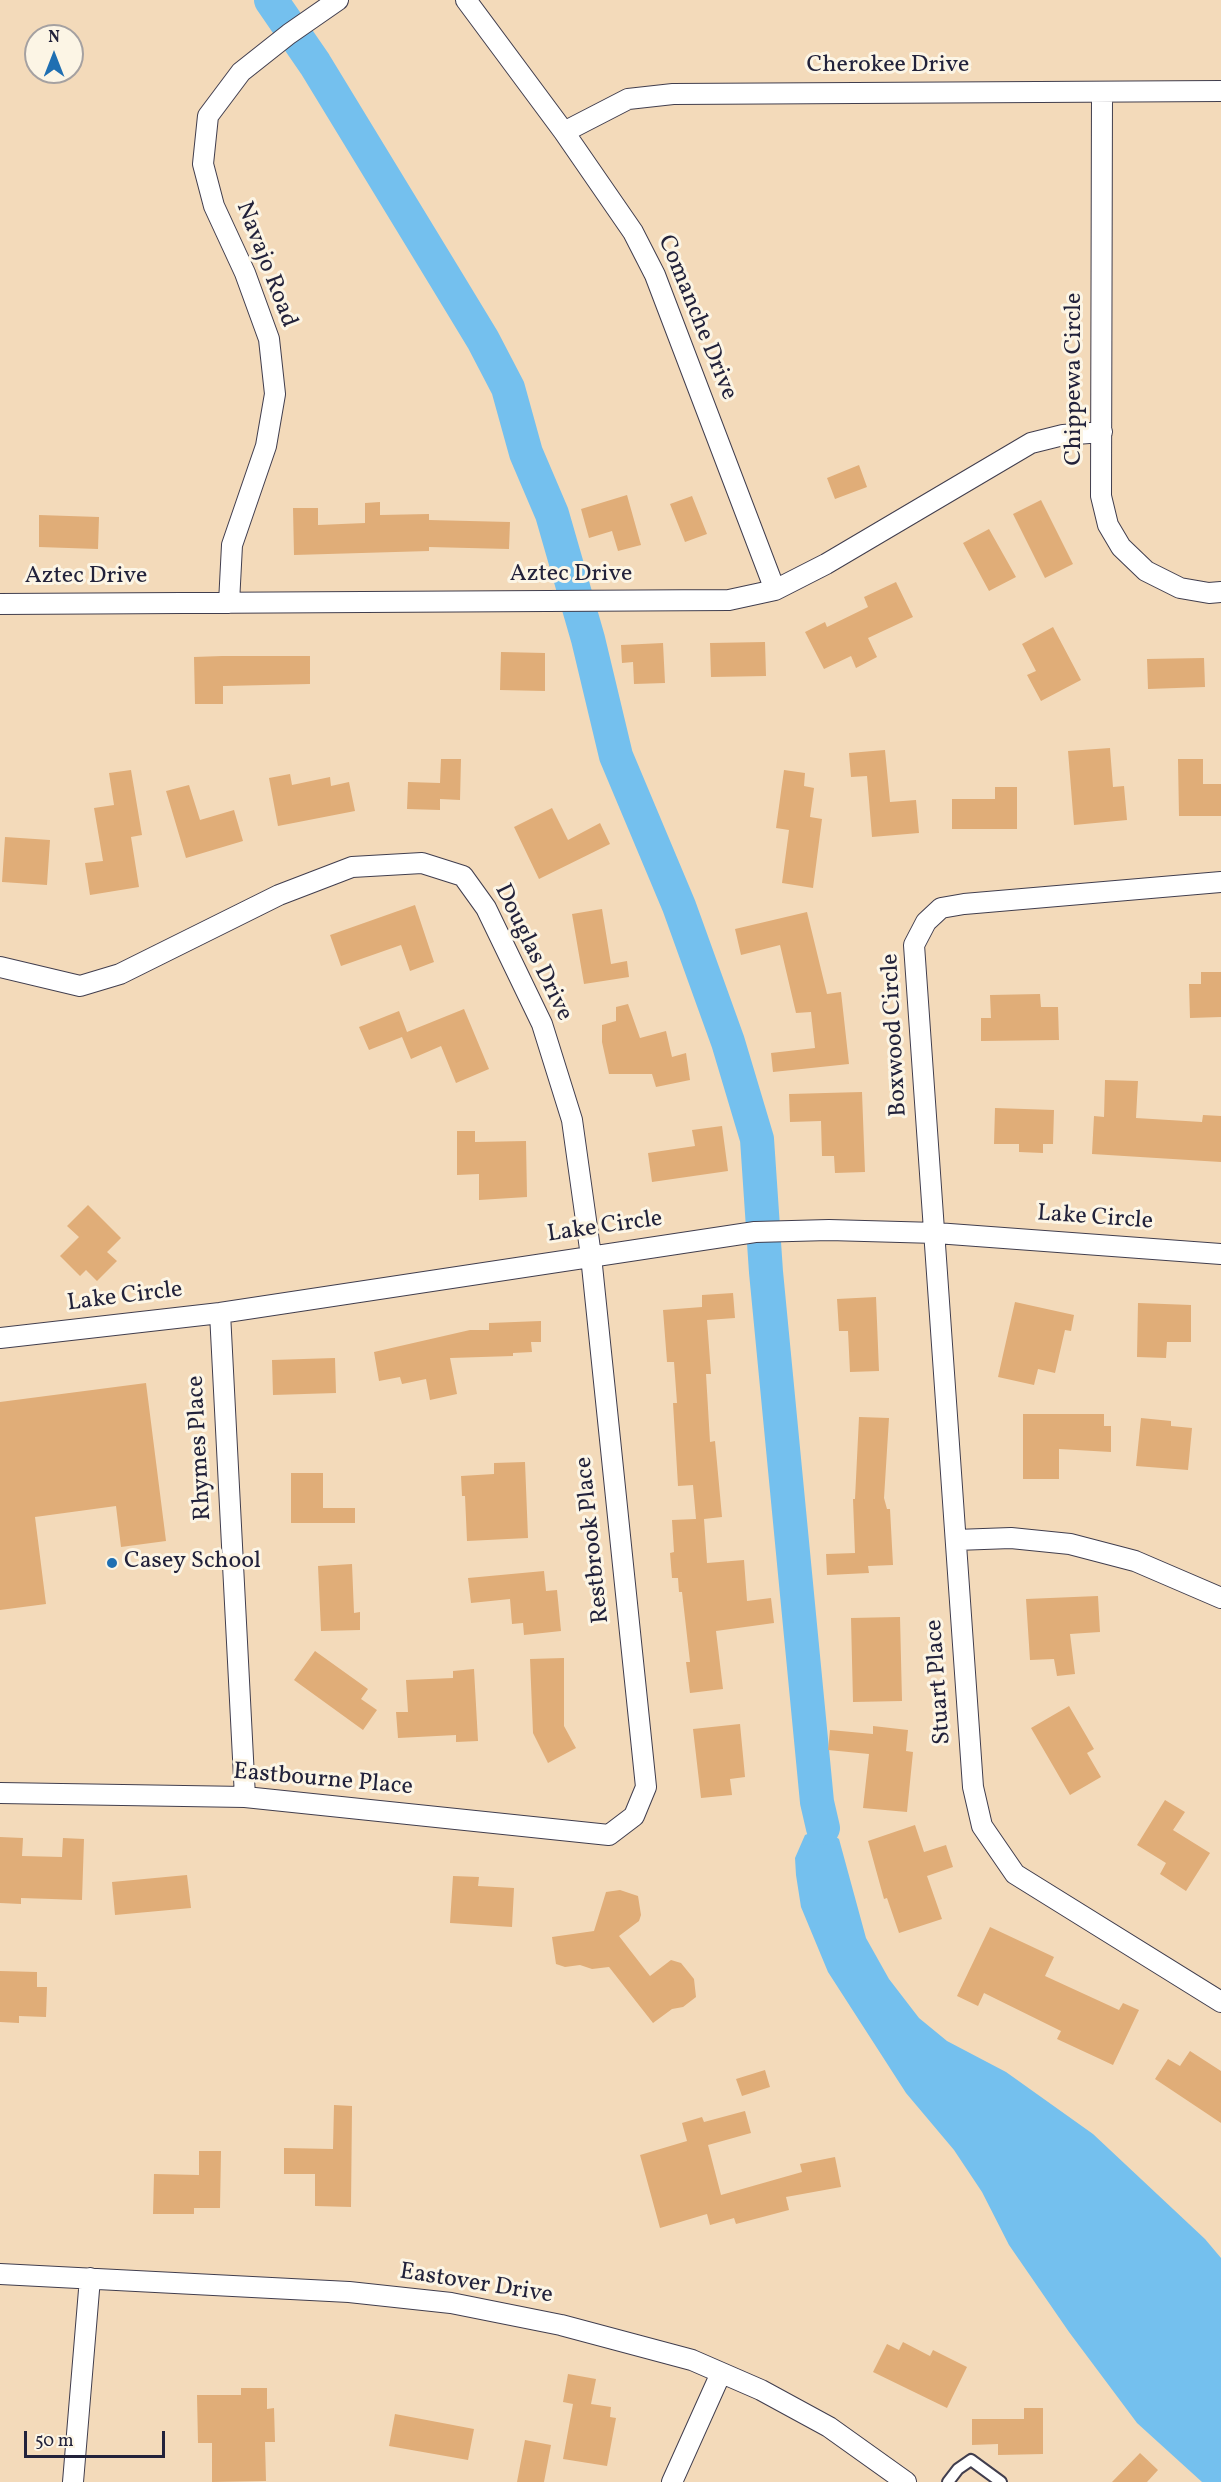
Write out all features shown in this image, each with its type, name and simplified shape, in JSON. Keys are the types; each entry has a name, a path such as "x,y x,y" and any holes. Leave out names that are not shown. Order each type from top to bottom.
{"street":[{"name":"Navajo Road","path":"229,603 232,545 266,446 275,394 269,339 244,273 214,206 203,164 208,116 240,72 295,29 338,0"},
{"name":"Comanche Drive","path":"466,0 564,132 633,232 655,275 775,590"},
{"name":"Cherokee Drive","path":"564,132 628,99 673,94 1221,91"},
{"name":"Chippewa Circle","path":"1102,92 1101,496 1108,525 1121,547 1146,571 1180,588 1209,593 1221,592"},
{"name":"Aztec Drive","path":"0,604 729,600 775,590 826,564 1031,443 1063,435 1102,432"},
{"name":"Douglas Drive","path":"0,967 80,986 120,974 279,895 352,867 422,862 463,876 486,908 542,1024 572,1120 591,1256"},
{"name":"Boxwood Circle","path":"936,1233 914,945 926,922 941,908 963,904 1221,882"},
{"name":"Lake Circle","path":"0,1338 220,1313 755,1232 936,1233 1221,1254"},
{"name":"Stuart Place","path":"936,1233 973,1787 982,1826 1015,1874 1221,2002"},
{"name":"Restbrook Place","path":"591,1256 646,1787 634,1816"},
{"name":"Rhymes Place","path":"220,1313 244,1797"},
{"path":"956,1540 1011,1538 1070,1544 1135,1561 1221,1598"},
{"name":"Eastbourne Place","path":"0,1793 244,1797 609,1835 634,1816"},
{"name":"Eastover Drive","path":"0,2274 349,2292 451,2303 561,2325 693,2360 761,2390 829,2427 906,2482"},
{"path":"73,2482 90,2278"},
{"path":"672,2482 722,2373"}],"lane":[{"path":"948,2482 958,2469 971,2460 1001,2482"}],"water":[{"path":"823,1828 839,1839 866,1938 889,1979 919,2018 947,2041 1006,2072 1093,2134 1205,2239 1221,2258 1221,2482 1202,2482 1137,2423 1069,2332 1009,2245 982,2192 954,2150 906,2093 828,1972 801,1907 795,1858 805,1835"}],"building":[{"path":"859,465 867,487 835,499 827,478"},
{"path":"627,495 641,545 618,551 612,531 589,538 581,509"},
{"path":"692,496 707,534 685,542 670,504"},
{"path":"1041,500 1073,564 1045,578 1013,514"},
{"path":"380,502 380,515 429,514 429,520 510,522 509,549 429,547 429,551 294,555 293,508 318,508 318,525 365,523 365,503"},
{"path":"39,515 99,517 98,549 39,547"},
{"path":"989,529 1016,577 989,591 963,543"},
{"path":"896,582 913,617 868,638 877,657 856,668 851,656 824,669 805,632 825,622 827,627 868,607 864,597"},
{"path":"1053,627 1081,680 1041,701 1027,675 1036,671 1022,644"},
{"path":"765,642 766,676 711,677 710,643"},
{"path":"663,643 665,683 634,684 633,662 622,663 621,645"},
{"path":"501,652 545,653 545,691 500,690"},
{"path":"310,656 310,684 223,686 223,704 195,704 194,657"},
{"path":"1204,658 1205,687 1148,689 1147,659"},
{"path":"1110,748 1113,787 1124,786 1127,820 1074,825 1068,751"},
{"path":"885,750 890,802 916,800 919,833 872,837 867,776 851,777 849,753"},
{"path":"441,759 461,759 460,800 440,799 440,810 407,809 408,782 440,783"},
{"path":"1178,759 1203,759 1203,784 1221,784 1221,816 1179,816"},
{"path":"131,770 142,835 131,837 139,887 90,895 85,863 103,861 94,808 114,805 109,773"},
{"path":"784,770 805,773 804,786 814,788 810,817 822,819 813,888 782,883 789,830 776,828"},
{"path":"290,774 292,785 330,777 331,786 349,782 355,811 278,826 269,778"},
{"path":"189,785 200,820 234,810 243,841 186,858 166,791"},
{"path":"995,787 1017,787 1017,829 952,829 952,799 995,799"},
{"path":"552,808 568,840 600,823 610,844 539,879 514,827"},
{"path":"5,837 50,840 47,885 2,882"},
{"path":"415,905 434,962 410,971 401,945 341,966 330,935"},
{"path":"602,909 611,964 627,961 629,977 584,984 572,914"},
{"path":"807,912 827,994 841,992 849,1064 773,1072 771,1053 815,1048 811,1012 796,1013 780,945 741,955 735,929"},
{"path":"1201,972 1221,972 1221,1017 1190,1018 1189,984 1201,984"},
{"path":"1040,994 1041,1007 1058,1007 1059,1040 981,1041 981,1018 991,1018 990,995"},
{"path":"628,1004 640,1038 666,1031 672,1057 686,1053 690,1080 656,1087 652,1074 609,1074 602,1042 602,1025 616,1021 616,1007"},
{"path":"464,1009 489,1069 456,1083 441,1046 411,1059 402,1037 369,1050 359,1027 399,1011 407,1032"},
{"path":"1105,1080 1138,1081 1136,1118 1202,1122 1203,1115 1221,1116 1221,1162 1092,1154 1094,1116 1104,1117"},
{"path":"862,1092 865,1172 835,1173 834,1156 822,1156 821,1121 790,1122 789,1094"},
{"path":"995,1108 1054,1110 1053,1144 1043,1144 1043,1153 1019,1152 1019,1144 994,1144"},
{"path":"722,1126 728,1171 652,1182 648,1153 695,1146 692,1130"},
{"path":"457,1131 475,1131 475,1142 526,1141 527,1197 479,1200 479,1174 457,1175"},
{"path":"88,1205 121,1238 107,1252 117,1261 97,1281 86,1270 80,1276 60,1256 79,1237 67,1226"},
{"path":"733,1293 735,1318 707,1320 711,1374 706,1374 710,1442 715,1441 722,1517 704,1519 707,1563 744,1560 747,1601 771,1598 774,1623 716,1631 723,1689 690,1693 686,1662 690,1662 682,1592 679,1592 678,1578 672,1578 670,1553 674,1552 672,1520 696,1519 693,1485 678,1486 673,1403 677,1403 674,1362 667,1362 663,1310 702,1307 702,1295"},
{"path":"876,1297 879,1371 850,1372 848,1331 839,1331 837,1299"},
{"path":"1015,1302 1074,1315 1071,1331 1065,1330 1055,1373 1038,1369 1034,1385 998,1377"},
{"path":"1138,1303 1191,1305 1191,1342 1167,1342 1166,1358 1137,1357"},
{"path":"541,1321 541,1342 531,1342 532,1352 513,1353 513,1356 450,1358 457,1394 430,1400 426,1379 402,1384 400,1377 379,1381 374,1352 470,1330 489,1330 489,1323"},
{"path":"335,1358 336,1393 273,1395 272,1360"},
{"path":"146,1383 166,1541 121,1547 116,1506 35,1517 46,1604 0,1610 0,1402"},
{"path":"1023,1414 1104,1414 1104,1426 1111,1426 1111,1452 1059,1449 1059,1479 1023,1479"},
{"path":"859,1417 889,1418 884,1498 887,1509 890,1509 893,1565 868,1566 869,1573 827,1575 826,1554 855,1553 853,1499 855,1499"},
{"path":"1141,1418 1171,1421 1171,1426 1192,1428 1188,1470 1136,1466"},
{"path":"525,1462 528,1538 467,1541 465,1496 462,1496 461,1476 494,1474 494,1463"},
{"path":"291,1473 323,1473 323,1508 355,1508 355,1523 291,1523"},
{"path":"352,1564 354,1613 360,1612 360,1630 321,1631 318,1566"},
{"path":"544,1571 546,1591 557,1590 561,1631 524,1635 523,1623 512,1624 510,1599 471,1603 468,1578"},
{"path":"1098,1596 1100,1632 1070,1634 1075,1674 1057,1676 1054,1659 1030,1660 1026,1599"},
{"path":"900,1617 902,1701 853,1702 851,1618"},
{"path":"315,1651 368,1689 361,1699 377,1710 363,1730 294,1680"},
{"path":"564,1658 564,1726 576,1748 548,1763 533,1733 530,1659"},
{"path":"474,1669 478,1741 456,1742 456,1735 398,1738 396,1712 408,1712 406,1680 453,1678 453,1671"},
{"path":"1069,1706 1094,1749 1087,1753 1101,1777 1070,1795 1031,1728"},
{"path":"740,1724 745,1777 730,1779 732,1795 701,1798 693,1729"},
{"path":"873,1726 908,1730 906,1751 913,1752 907,1812 863,1808 869,1754 828,1750 830,1730 873,1734"},
{"path":"1165,1800 1185,1812 1173,1830 1210,1853 1186,1891 1160,1874 1166,1863 1137,1845"},
{"path":"915,1825 924,1852 946,1845 953,1867 927,1876 942,1919 899,1933 887,1898 884,1899 868,1841"},
{"path":"0,1837 23,1838 22,1856 62,1857 63,1838 84,1839 82,1900 21,1898 21,1904 0,1903"},
{"path":"187,1875 191,1908 115,1915 112,1882"},
{"path":"453,1876 479,1877 478,1886 514,1888 512,1927 450,1923"},
{"path":"620,1890 638,1896 641,1915 639,1921 619,1936 650,1976 671,1960 681,1963 694,1979 696,1997 683,2007 672,2009 653,2023 609,1967 592,1969 580,1965 565,1967 556,1964 552,1937 594,1931 606,1892"},
{"path":"990,1927 1054,1957 1045,1976 1119,2010 1123,2003 1139,2010 1113,2065 1057,2039 1061,2031 984,1993 978,2006 957,1996"},
{"path":"0,1971 37,1972 37,1987 47,1987 46,2017 19,2016 19,2023 0,2022"},
{"path":"1190,2051 1221,2071 1221,2123 1155,2079 1168,2059 1180,2066"},
{"path":"765,2070 770,2087 742,2096 736,2079"},
{"path":"334,2105 352,2106 351,2207 315,2206 315,2174 284,2174 284,2148 333,2149"},
{"path":"745,2111 751,2133 708,2145 721,2195 802,2172 800,2164 835,2157 841,2187 786,2197 789,2210 736,2224 734,2218 710,2225 707,2214 660,2228 640,2155 687,2141 682,2123 702,2117 704,2122"},
{"path":"199,2151 221,2151 220,2208 194,2208 194,2214 153,2214 154,2174 199,2175"},
{"path":"903,2342 930,2356 933,2350 967,2367 947,2408 873,2372 887,2344 899,2350"},
{"path":"568,2374 596,2379 591,2404 611,2407 610,2417 616,2418 607,2466 563,2459 573,2404 563,2402"},
{"path":"241,2388 267,2388 267,2409 274,2408 275,2442 265,2442 266,2481 212,2482 212,2443 198,2443 197,2395 241,2395"},
{"path":"1024,2408 1043,2408 1043,2454 998,2455 998,2444 972,2445 972,2419 1024,2419"},
{"path":"395,2414 474,2429 468,2460 389,2446"},
{"path":"525,2440 551,2445 544,2482 517,2482"},
{"path":"1140,2453 1158,2470 1147,2482 1112,2482"}],"waterway":[{"path":"271,0 315,64 483,340 508,388 526,453 552,514 588,639 616,756 679,906 728,1042 757,1139 766,1272 817,1802 823,1828"}],"place":[{"name":"Casey School","path":"112,1563"}]}
